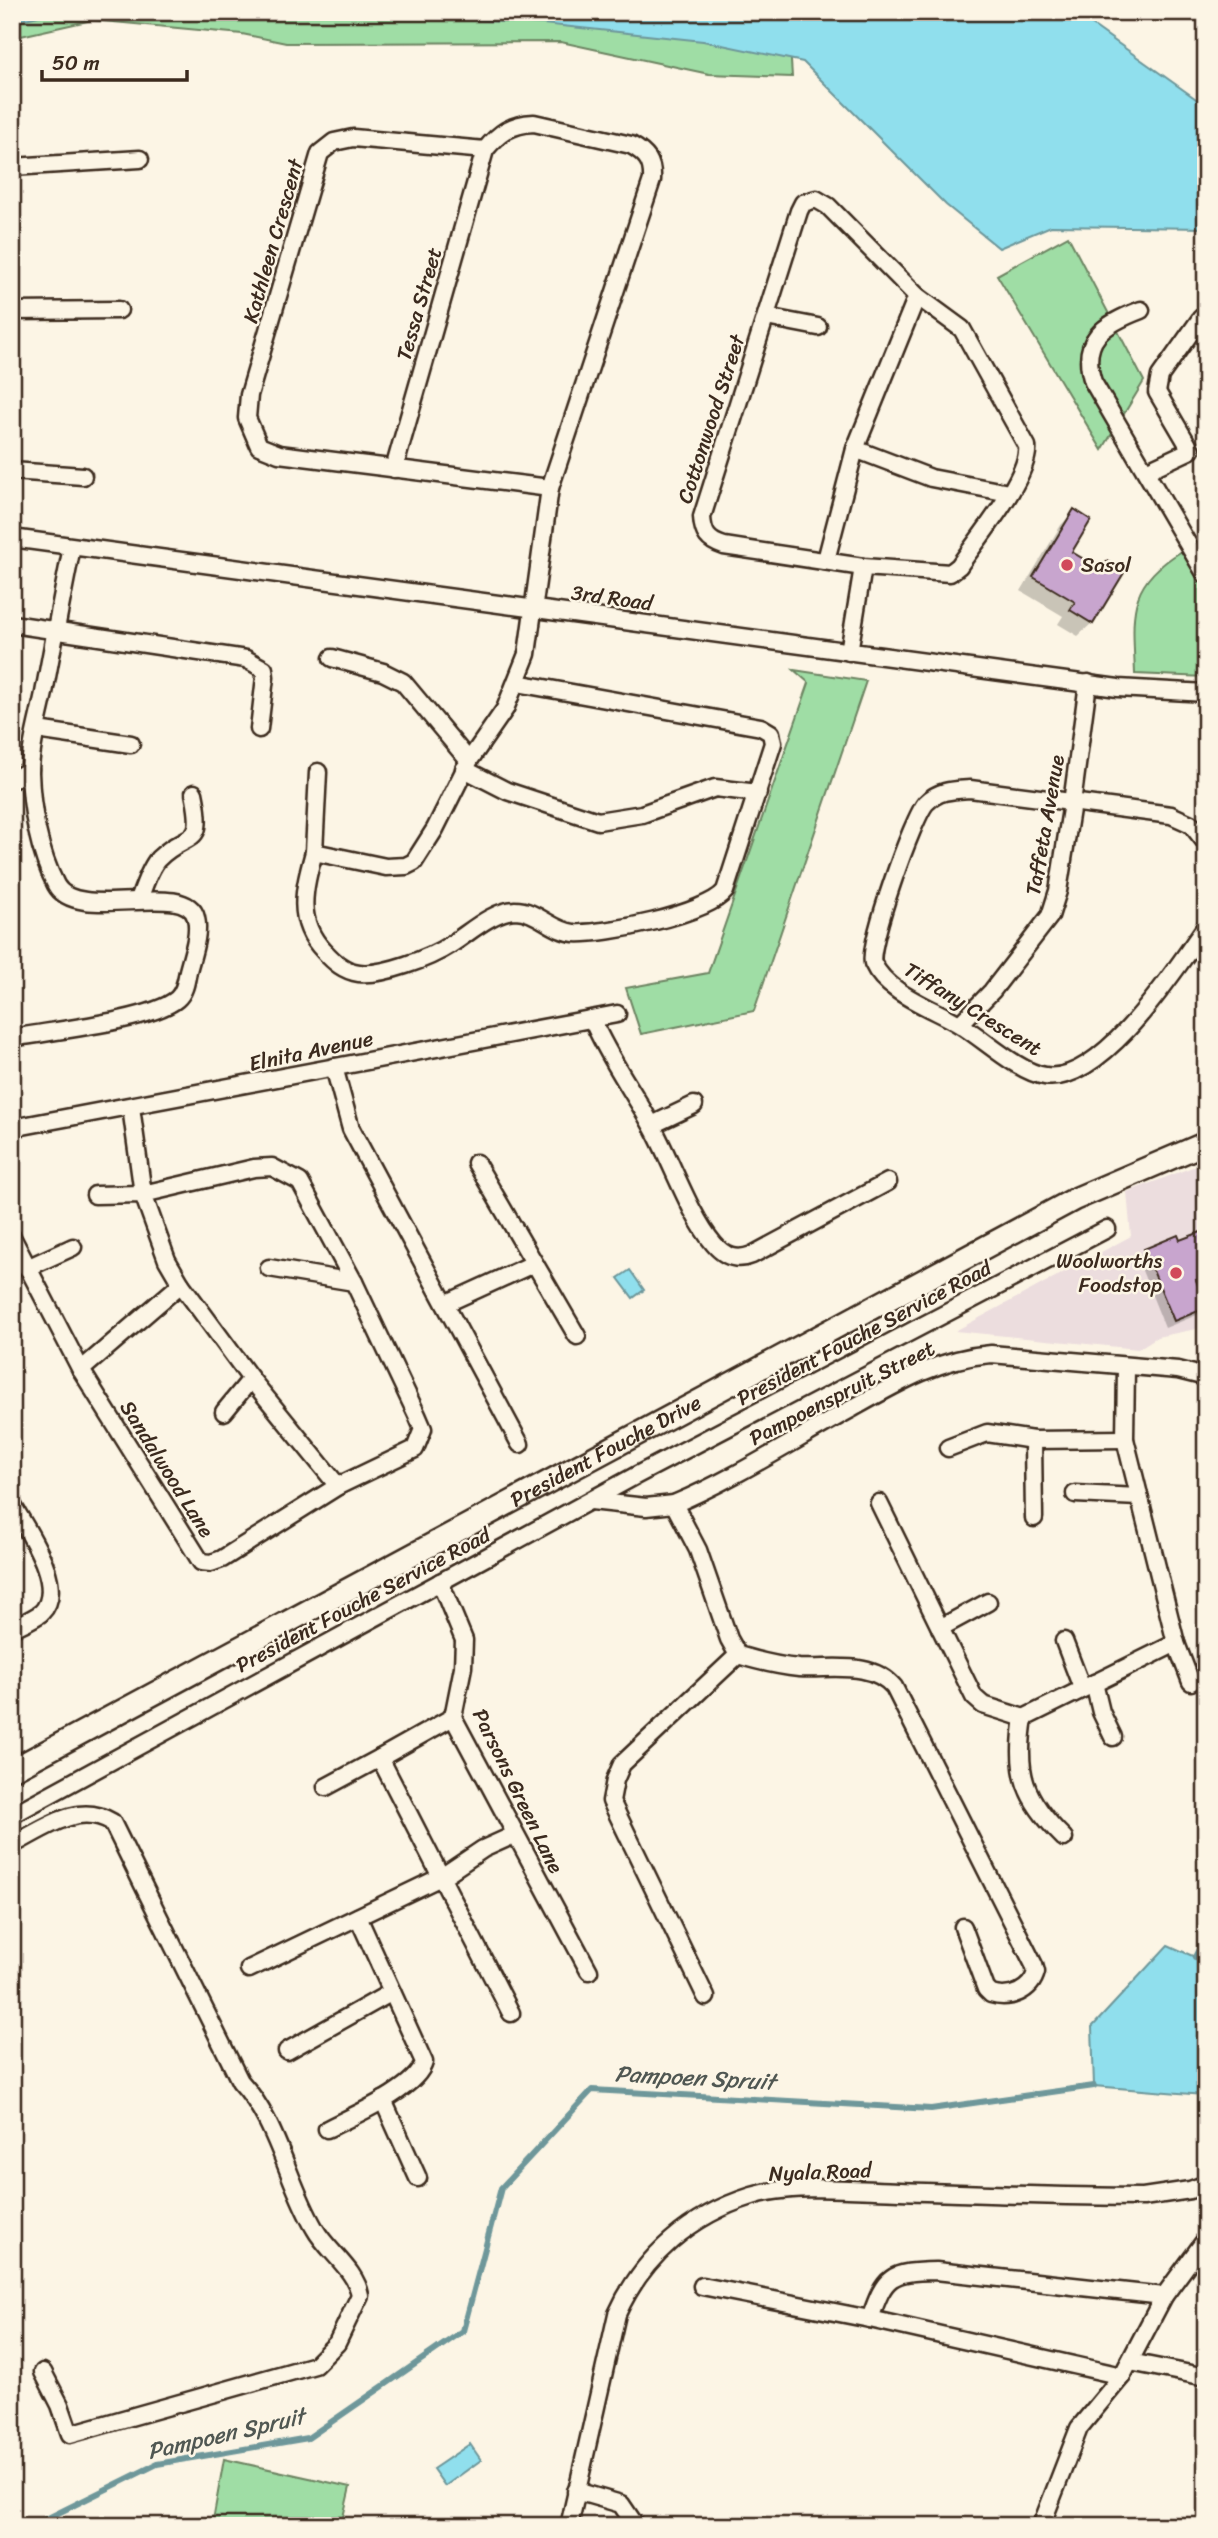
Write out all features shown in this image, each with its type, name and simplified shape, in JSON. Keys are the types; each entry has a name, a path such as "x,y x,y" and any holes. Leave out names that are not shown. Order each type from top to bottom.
{"street":[{"path":"314,852 386,867 406,866 414,862 435,829 466,765 505,709 527,654 550,488 648,193 653,166 642,151 631,145 534,123 509,128 498,134 485,150"},
{"name":"Kathleen Crescent","path":"485,150 353,138 334,142 320,153 249,395 250,430 259,446 267,450 550,488"},
{"name":"Tessa Street","path":"394,469 485,150"},
{"path":"12,167 140,159"},
{"name":"Cottonwood Street","path":"816,199 828,206 917,296 962,328 1027,446 1028,459 1009,493 959,566 950,573 863,567 724,546 709,540 702,527 702,517 766,317 799,211 809,200 816,199"},
{"path":"825,560 855,449 917,296"},
{"path":"12,311 119,310"},
{"path":"1141,310 1112,321 1098,336 1088,354 1093,382 1146,471 1200,552 1206,575"},
{"name":"Cottonwood Street","path":"766,317 818,327"},
{"path":"1146,471 1199,447 1157,392 1157,385 1201,318 1206,317"},
{"path":"855,449 931,478 1009,493"},
{"path":"12,471 83,476"},
{"name":"3rd Road","path":"12,538 849,652 1088,683 1206,693"},
{"path":"12,1038 144,1014 177,999 183,992 197,933 196,917 191,909 177,904 139,899 85,903 68,898 57,886 37,828 30,770 72,547"},
{"path":"849,652 863,567"},
{"path":"12,624 258,663 264,669 265,677 259,729"},
{"path":"332,658 383,672 404,682 466,765 507,791 598,821 642,814 715,788 758,793"},
{"path":"318,772 314,852 303,890 302,905 306,922 319,946 335,963 361,974 419,961 447,947 495,916 514,910 573,933 650,921 706,906 720,897 730,881 773,743 767,730 517,683"},
{"name":"Taffeta Avenue","path":"960,1024 992,991 1050,916 1058,891 1088,683"},
{"path":"37,730 131,744"},
{"path":"12,780 30,770"},
{"name":"Tiffany Crescent","path":"1206,843 1191,824 1171,815 970,789 941,792 925,803 914,825 876,930 872,949 874,964 890,985 960,1024 1030,1071 1046,1076 1065,1075 1103,1055 1135,1020 1206,926"},
{"path":"139,899 156,862 185,843 198,828 200,821 194,793"},
{"name":"Elnita Avenue","path":"12,1128 617,1014"},
{"path":"592,1018 606,1051 652,1125 708,1236 722,1251 735,1258 752,1255 888,1182"},
{"path":"334,1067 351,1129 520,1444"},
{"path":"652,1125 694,1105"},
{"path":"131,1107 143,1194 156,1235 181,1284 251,1379 338,1486"},
{"name":"President Fouche Drive","path":"12,1770 1075,1199 1206,1143"},
{"path":"476,1163 577,1336"},
{"name":"Sandalwood Lane","path":"12,1237 81,1370 201,1562 211,1563 231,1554 338,1486 415,1449 422,1436 417,1415 354,1282 300,1182 283,1171 254,1168 143,1194 95,1195"},
{"name":"President Fouche Service Road","path":"12,1815 440,1581 1107,1229"},
{"path":"27,1268 74,1247"},
{"path":"445,1304 533,1264"},
{"path":"269,1268 354,1282"},
{"path":"81,1370 181,1284"},
{"name":"Pampoenspruit Street","path":"591,1501 646,1507 674,1504 895,1385 945,1362 991,1354 1178,1370 1205,1376"},
{"path":"1126,1367 1125,1439 1176,1643 1191,1682"},
{"path":"224,1412 251,1379"},
{"path":"948,1448 986,1433 1033,1440 1125,1439"},
{"path":"1033,1440 1034,1518"},
{"path":"1076,1494 1139,1497"},
{"path":"879,1503 974,1697 984,1705 1024,1718 1176,1643"},
{"path":"12,1504 44,1561 50,1589 41,1612 12,1629"},
{"path":"674,1504 698,1550 729,1639 738,1655 798,1668 864,1669 886,1678 970,1833 1028,1953 1036,1972 1031,1985 1010,1996 991,1994 986,1989 963,1927"},
{"name":"Parsons Green Lane","path":"440,1581 464,1640 463,1667 453,1717 589,1971"},
{"path":"940,1628 988,1602"},
{"path":"1064,1641 1113,1737"},
{"path":"706,1997 611,1801 612,1788 622,1764 738,1655"},
{"path":"326,1787 453,1717"},
{"path":"1024,1718 1019,1751 1024,1779 1040,1814 1064,1838"},
{"path":"380,1758 443,1876 511,2013"},
{"path":"12,1845 75,1814 90,1812 112,1822 227,2057 240,2081 258,2102 293,2187 315,2230 355,2279 360,2295 337,2343 315,2365 70,2434 60,2405 43,2372"},
{"path":"249,1969 443,1876 483,1849 514,1835"},
{"path":"327,2129 383,2100 418,2074 424,2062 358,1917"},
{"path":"287,2051 392,1992"},
{"path":"383,2100 418,2178"},
{"name":"Nyala Road","path":"569,2526 617,2314 626,2294 659,2250 675,2235 708,2215 753,2195 821,2188 1143,2197 1190,2190 1206,2184"},
{"path":"1041,2526 1079,2428 1126,2369 1164,2296 1202,2248"},
{"path":"870,2319 883,2285 893,2275 910,2271 936,2271 1164,2296"},
{"path":"702,2286 1126,2369 1206,2377"},
{"path":"576,2491 624,2506 636,2526"}],"shaded area":[{"path":"1206,1162 1206,1327 1157,1337 1138,1349 955,1331 1131,1236 1127,1192"}],"green space":[{"path":"12,12 788,12 792,77 709,74 561,42 286,43 242,34 92,20 12,38"},
{"path":"1068,236 1144,381 1102,450 997,275"},
{"path":"1182,551 1206,592 1206,677 1135,674 1133,635 1136,604 1150,576"},
{"path":"794,670 866,681 754,1011 641,1034 626,988 708,973 809,683"},
{"path":"224,2459 350,2487 341,2526 212,2526"}],"water":[{"path":"12,12 56,12 12,22"},
{"path":"328,12 1074,12 1206,106 1206,228 1051,226 999,248 946,205 803,62 703,41 543,24"},
{"path":"630,1270 644,1290 633,1298 618,1278"},
{"path":"1168,1945 1206,1962 1206,2091 1203,2095 1094,2086 1092,2027"},
{"path":"470,2444 481,2460 445,2486 433,2469"}],"building":[{"name":"Sasol","path":"1074,509 1091,520 1072,552 1102,570 1107,561 1125,571 1093,624 1070,610 1075,602 1033,577"},
{"path":"1206,1230 1206,1277 1196,1280 1206,1308 1174,1321 1144,1249 1178,1235 1180,1240"}],"waterway":[{"name":"Pampoen Spruit","path":"1195,1957 1206,1936"},
{"name":"Pampoen Spruit","path":"32,2526 157,2464 308,2438 463,2331 501,2188 592,2090 931,2109 1094,2086"}],"place":[{"name":"Sasol","path":"1067,565"},
{"name":"Woolworths Foodstop","path":"1176,1273"}]}
